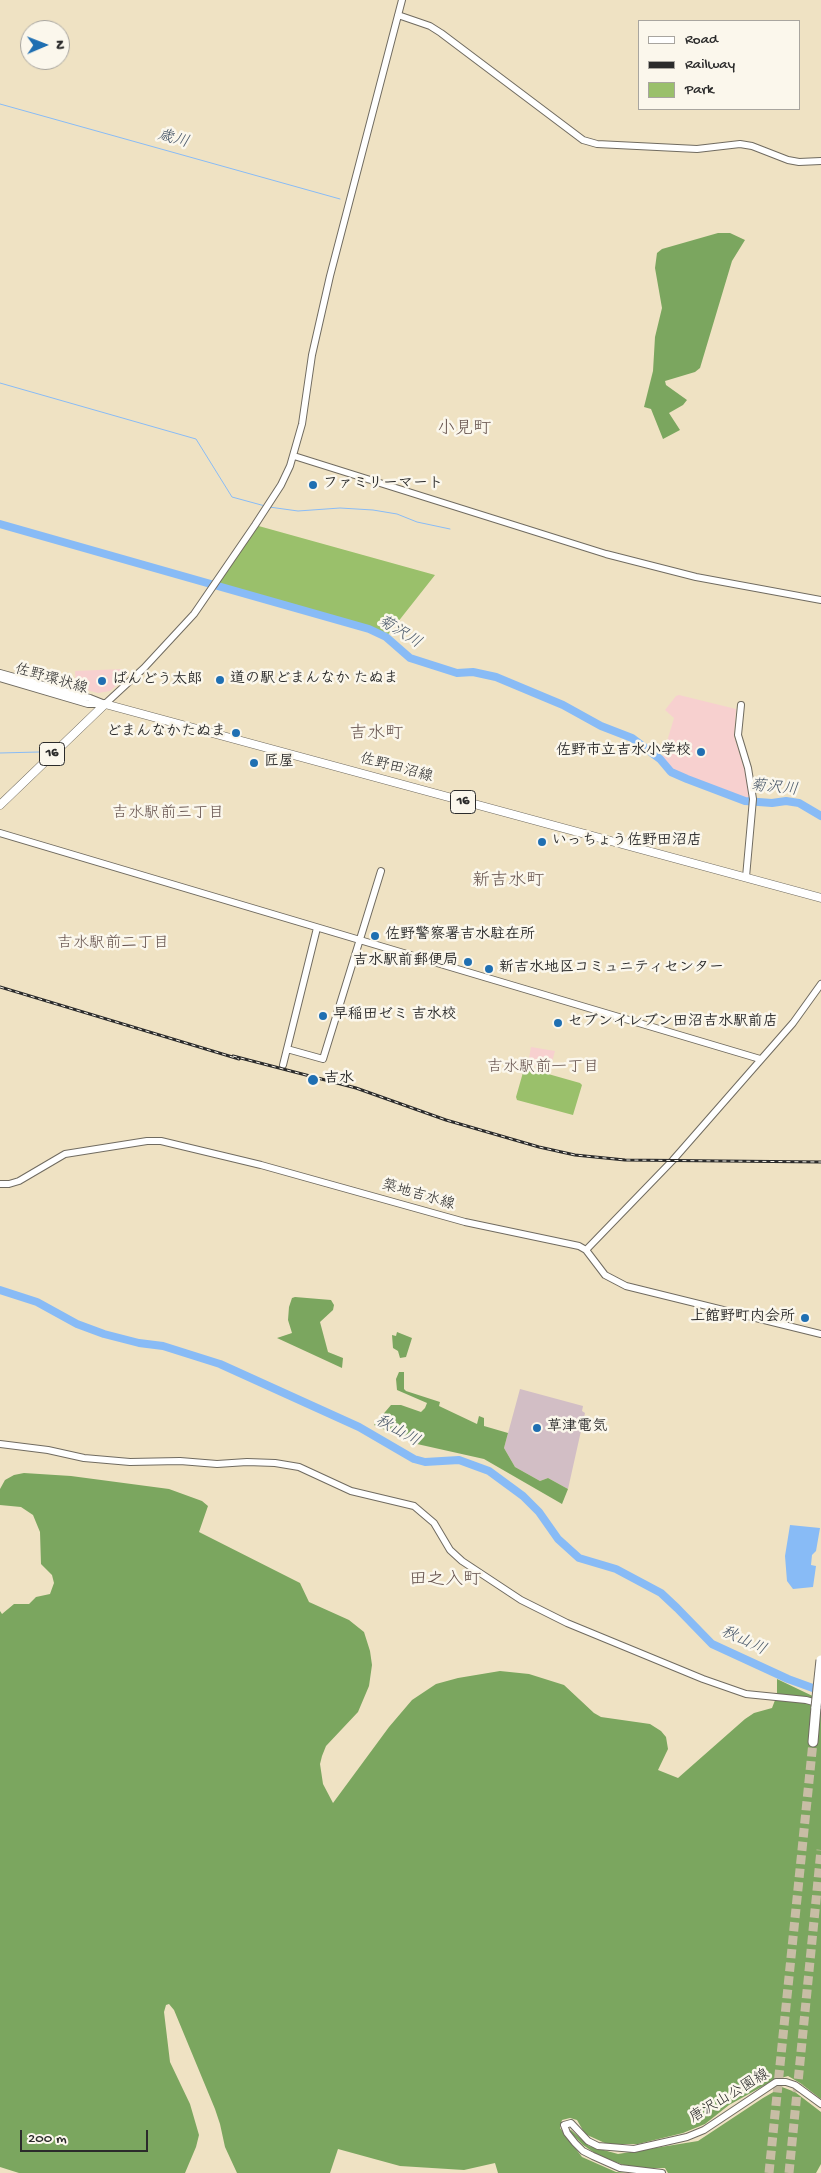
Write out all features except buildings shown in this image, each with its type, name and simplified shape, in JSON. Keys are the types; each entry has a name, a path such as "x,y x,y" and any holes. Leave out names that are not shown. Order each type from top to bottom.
{"highway":[{"path":"812,1742 818,1706 821,1660"}],"main road":[{"name":"16","path":"0,805 105,704"},
{"name":"佐野田沼線","path":"105,704 821,898"}],"street":[{"path":"105,704 144,668 194,614 270,503 294,456 302,424 312,355 324,302 402,0"},
{"path":"398,15 430,26 441,33 583,140 597,144 697,149 740,144 752,146 788,160 799,162 821,161"},
{"path":"294,456 606,554 696,577 821,600"},
{"name":"佐野環状線","path":"0,673 90,698 105,704"},
{"name":"佐野環状線","path":"0,678 88,704 105,704"},
{"path":"741,705 738,735 748,768 753,799 746,877"},
{"path":"0,833 760,1059"},
{"path":"288,1049 323,1058 380,870"},
{"path":"283,1065 317,928"},
{"path":"821,984 793,1023 673,1160 586,1250 601,1272 612,1280 626,1286 821,1334"},
{"name":"築地吉水線","path":"0,1184 19,1181 65,1154 147,1141 161,1141 247,1161 465,1222 579,1246 586,1250"},
{"path":"0,1444 48,1450 84,1458 130,1462 180,1461 230,1464 247,1462 299,1467 351,1491 414,1506 434,1523 450,1550 462,1561 521,1600 567,1623 703,1679 736,1690 757,1696 795,1699 818,1706"},
{"name":"唐沢山公園線","path":"662,2173 620,2168 593,2156 583,2151 575,2143 567,2133 564,2125 571,2123 588,2141 598,2146 634,2149 687,2137 704,2130 776,2082 786,2082 795,2085 821,2104"}],"shaded area":[{"path":"122,669 123,680 110,691 98,693 76,687 75,671"},
{"name":"佐野市立吉水小学校","path":"679,695 736,709 734,736 747,778 749,799 684,775 673,769 662,758 674,718 665,710 676,696"},
{"path":"531,1047 555,1051 550,1069 528,1064"},
{"name":"草津電気","path":"520,1389 583,1406 582,1411 585,1413 568,1489 548,1478 540,1481 515,1467 504,1448"}],"green space":[{"path":"718,233 730,233 745,240 732,261 700,368 695,372 665,381 666,385 687,400 683,405 669,413 680,430 663,439 651,409 644,407 653,371 655,337 662,308 655,268 657,253 662,249"},
{"path":"255,525 435,575 386,637 369,629 260,598 216,582"},
{"path":"527,1068 582,1085 573,1115 517,1100 516,1097 524,1069"},
{"path":"292,1298 331,1300 334,1305 333,1310 320,1322 328,1352 343,1358 342,1368 277,1338 292,1333 288,1320 289,1307"},
{"path":"397,1332 412,1338 406,1357 400,1358 398,1351 393,1348 392,1335 396,1336"},
{"path":"399,1372 404,1372 404,1389 406,1391 440,1402 439,1406 477,1424 479,1416 484,1418 484,1426 508,1433 504,1448 515,1467 540,1481 548,1478 568,1489 562,1504 484,1459 417,1444 374,1425 391,1405 401,1405 421,1412 425,1408 427,1403 397,1390 396,1379"},
{"path":"24,1473 71,1476 169,1489 202,1501 208,1506 199,1532 300,1583 309,1602 349,1620 364,1632 372,1665 369,1686 358,1712 326,1746 320,1764 323,1784 333,1803 389,1727 412,1700 436,1684 458,1678 500,1671 529,1674 564,1685 594,1713 601,1717 650,1724 661,1731 666,1737 668,1749 658,1770 678,1778 745,1719 754,1713 772,1708 777,1695 777,1679 821,1700 821,2099 788,2076 774,2080 729,2105 705,2124 683,2133 638,2144 607,2144 585,2134 577,2120 570,2118 562,2120 560,2128 582,2157 616,2172 629,2173 498,2173 495,2163 464,2170 400,2166 338,2149 330,2173 237,2173 225,2147 215,2109 174,2010 169,2004 166,2005 164,2012 170,2062 190,2104 199,2135 185,2173 19,2173 0,2167 0,1611 2,1614 14,1604 29,1604 36,1597 50,1594 54,1583 52,1575 41,1564 40,1532 33,1515 21,1507 0,1505 0,1489 5,1480 14,1475"},
{"path":"782,2087 795,2092 821,2112 821,2164 816,2173 668,2173 665,2168 632,2168 599,2156 583,2145 569,2131 571,2130 589,2146 618,2154 698,2141"}],"water":[{"path":"790,1525 820,1528 816,1551 812,1555 811,1565 816,1566 813,1587 793,1589 787,1581 785,1556"}],"waterway":[{"name":"歳川","path":"0,104 340,199"},
{"path":"0,383 196,439 232,497 265,506"},
{"path":"269,507 298,511 340,508 373,510 397,514 417,522 450,529"},
{"name":"菊沢川","path":"0,524 369,629 386,637 410,658 457,673 473,672 496,677 563,705 601,726 632,738 660,759 671,772 687,779 745,801 772,803 786,801 799,803 821,816"},
{"path":"0,753 39,752"},
{"name":"秋山川","path":"0,1290 37,1302 77,1324 104,1334 139,1343 163,1346 220,1364 359,1427 414,1459 425,1462 459,1460 489,1471 523,1496 539,1512 558,1539 579,1558 616,1569 661,1593 712,1644 788,1679 821,1691"}],"tunnel":[{"path":"769,2173 813,1742"},
{"path":"789,2173 821,1850"}],"railway":[{"path":"0,987 239,1059"},
{"path":"233,1056 356,1088 446,1120 539,1147 575,1155 625,1160 821,1162"}],"place":[{"name":"ファミリーマート","path":"313,485"},
{"name":"道の駅どまんなか たぬま","path":"220,680"},
{"name":"ばんどう太郎","path":"102,681"},
{"name":"どまんなかたぬま","path":"236,733"},
{"name":"佐野市立吉水小学校","path":"701,752"},
{"name":"匠屋","path":"254,763"},
{"name":"いっちょう佐野田沼店","path":"542,842"},
{"name":"佐野警察署吉水駐在所","path":"375,936"},
{"name":"吉水駅前郵便局","path":"468,962"},
{"name":"新吉水地区コミュニティセンター","path":"489,969"},
{"name":"早稲田ゼミ 吉水校","path":"323,1016"},
{"name":"セブンイレブン田沼吉水駅前店","path":"558,1023"},
{"name":"吉水","path":"313,1080"},
{"name":"上館野町内会所","path":"805,1318"},
{"name":"草津電気","path":"537,1428"}],"district":[{"name":"小見町","path":"464,430"},
{"name":"吉水町","path":"376,735"},
{"name":"吉水駅前三丁目","path":"168,815"},
{"name":"新吉水町","path":"508,882"},
{"name":"吉水駅前二丁目","path":"113,945"},
{"name":"吉水駅前一丁目","path":"543,1069"},
{"name":"田之入町","path":"445,1581"}]}
